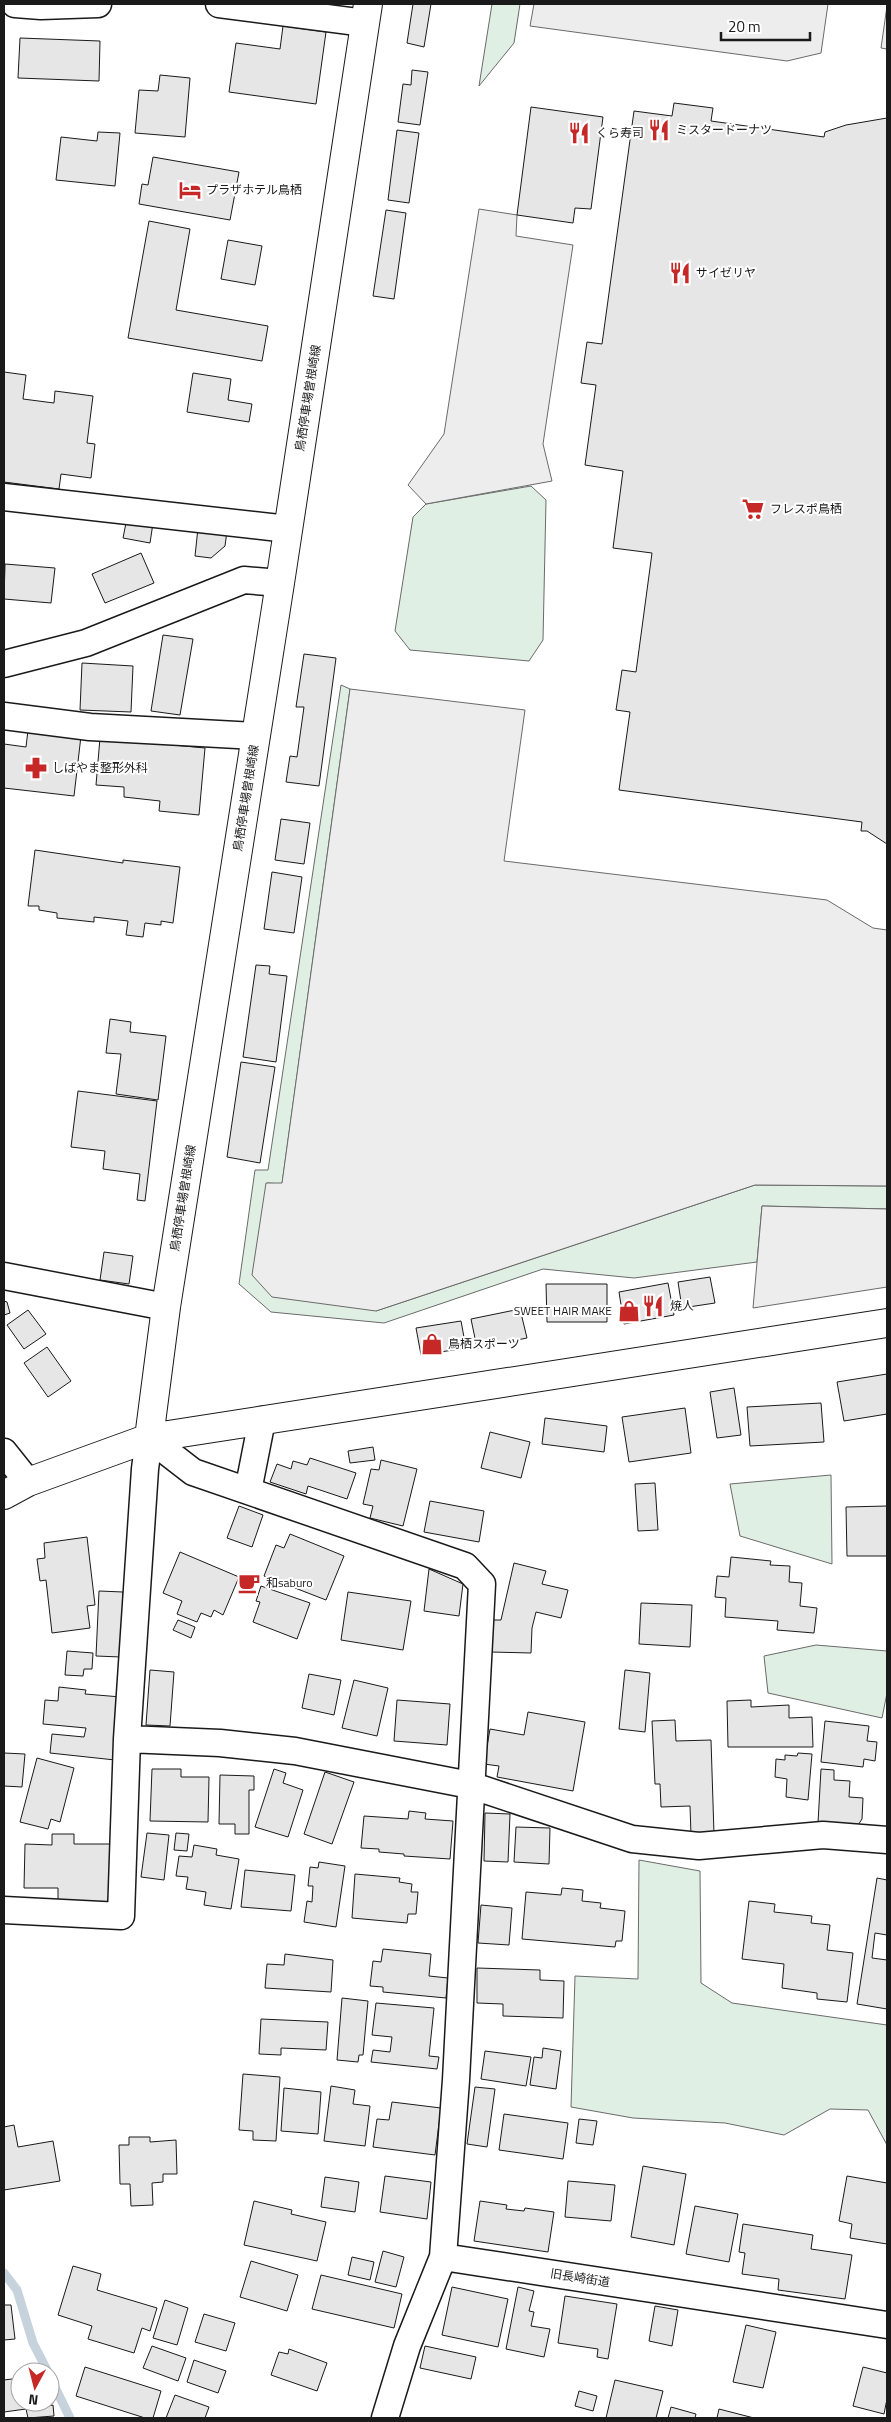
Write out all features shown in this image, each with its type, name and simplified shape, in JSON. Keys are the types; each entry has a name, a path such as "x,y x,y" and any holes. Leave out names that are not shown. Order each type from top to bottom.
{"main road":[{"name":"鳥栖停車場曽根崎線","path":"149,1438 166,1307 280,583 366,14"},
{"path":"4,1494 28,1482 149,1438 887,1323"}],"street":[{"path":"15,4 41,6 98,4"},
{"path":"219,4 366,14"},
{"path":"4,497 288,529"},
{"path":"4,664 86,643 244,580 280,583"},
{"path":"4,716 90,727 256,736"},
{"path":"4,1276 166,1307"},
{"path":"248,1491 262,1420"},
{"path":"149,1438 193,1472 465,1566 482,1584 456,2080 443,2257 407,2346 385,2418"},
{"path":"4,1910 122,1916 126,1739 145,1469 149,1438"},
{"path":"4,1452 28,1482"},
{"path":"126,1739 220,1743 295,1750 470,1785 632,1839 698,1846 823,1835 887,1840"},
{"name":"旧長崎街道","path":"443,2257 887,2325"}],"green space":[{"path":"492,4 520,4 514,43 479,86"},
{"path":"531,486 546,500 543,640 529,661 410,650 395,631 413,517 426,504"},
{"path":"341,685 350,689 282,1184 267,1183 376,1311 755,1185 887,1186 887,1209 762,1206 757,1262 634,1278 543,1269 384,1323 271,1312 239,1284 255,1170 268,1170"},
{"path":"831,1475 832,1564 740,1536 730,1484"},
{"path":"816,1645 887,1651 887,1693 882,1718 768,1693 764,1656"},
{"path":"639,1860 700,1871 701,1983 732,2003 887,2025 887,2145 868,2110 830,2109 784,2135 725,2123 633,2118 571,2107 575,1976 638,1979"}],"shaded area":[{"path":"534,4 828,4 821,53 787,61 530,26"},
{"path":"887,6 887,49 881,48"},
{"path":"479,209 517,215 516,236 573,245 543,444 552,481 426,504 408,485 444,434"},
{"path":"350,689 525,710 504,861 827,900 873,928 887,930 887,1186 755,1185 376,1311 272,1297 252,1275 266,1183 282,1183"},
{"path":"762,1206 887,1209 887,1287 753,1308"}],"building":[{"path":"413,4 431,4 424,47 407,43"},
{"path":"283,26 326,32 316,104 229,92 236,43 280,49"},
{"path":"20,38 100,41 99,81 18,78"},
{"path":"412,70 428,72 420,125 398,122 403,84 411,85"},
{"path":"160,75 190,78 185,137 135,133 139,90 158,91"},
{"name":"フレスポ鳥栖","path":"674,103 713,108 711,121 824,137 825,132 846,125 887,118 887,844 867,831 861,831 862,822 619,790 630,712 616,710 622,670 636,672 652,553 613,548 623,471 585,465 596,385 581,383 587,342 602,344 634,111 672,116"},
{"path":"531,107 603,117 591,209 575,208 573,223 517,215"},
{"path":"397,130 419,133 409,203 388,200"},
{"path":"98,132 120,133 115,186 56,180 61,137 97,141"},
{"path":"153,157 239,172 230,220 139,204 142,184 148,185"},
{"path":"386,210 406,213 394,299 373,296"},
{"path":"149,221 190,229 176,310 268,326 262,361 128,338"},
{"path":"228,240 262,246 255,285 221,279"},
{"path":"4,372 26,375 23,399 54,403 55,391 93,396 87,443 95,444 91,478 61,474 59,489 4,482"},
{"path":"193,373 231,379 228,400 252,404 249,422 187,412"},
{"path":"127,518 153,523 150,543 123,538"},
{"path":"198,528 227,531 225,546 211,558 195,556"},
{"path":"141,553 154,583 105,603 92,574"},
{"path":"5,564 55,568 51,603 4,599"},
{"path":"163,635 193,639 180,715 151,711"},
{"path":"304,654 336,658 319,786 286,782 290,756 297,757 304,707 296,707"},
{"path":"82,663 133,666 131,712 80,710"},
{"path":"28,730 81,736 74,796 4,788 4,744 26,747"},
{"path":"100,738 205,748 199,815 159,811 160,801 124,797 124,787 96,785"},
{"path":"281,819 310,823 304,864 275,860"},
{"path":"35,850 123,863 123,860 180,867 173,923 161,921 161,925 145,923 143,937 126,935 128,921 94,917 94,922 57,918 57,913 39,910 39,906 28,906"},
{"path":"272,872 302,877 294,933 264,929"},
{"path":"256,965 270,966 269,974 287,976 276,1062 243,1057"},
{"path":"110,1019 131,1022 130,1032 166,1036 158,1100 116,1094 121,1054 106,1053"},
{"path":"241,1062 275,1067 260,1163 227,1157"},
{"path":"78,1091 157,1101 145,1201 137,1200 140,1174 103,1169 105,1151 71,1147"},
{"path":"104,1252 133,1256 129,1284 100,1280"},
{"path":"710,1277 715,1303 682,1308 678,1282"},
{"path":"668,1283 674,1315 624,1324 619,1292"},
{"path":"546,1284 607,1284 607,1322 547,1322"},
{"path":"4,1301 7,1302 10,1313 4,1315"},
{"path":"520,1309 527,1338 477,1348 471,1319"},
{"path":"28,1310 46,1334 24,1349 7,1325"},
{"path":"461,1321 466,1348 421,1355 416,1328"},
{"path":"47,1347 71,1381 48,1397 24,1363"},
{"path":"887,1374 887,1414 844,1421 837,1382"},
{"path":"734,1388 741,1435 717,1438 710,1392"},
{"path":"821,1403 824,1442 750,1446 747,1407"},
{"path":"685,1408 691,1453 629,1462 622,1417"},
{"path":"545,1418 607,1426 604,1452 542,1444"},
{"path":"490,1432 530,1442 521,1478 481,1468"},
{"path":"373,1447 375,1460 350,1463 348,1451"},
{"path":"310,1458 356,1473 347,1499 308,1486 306,1494 270,1482 277,1464 291,1469 293,1461 307,1465"},
{"path":"381,1460 417,1469 403,1526 370,1518 373,1506 363,1504 371,1469 379,1470"},
{"path":"655,1483 658,1530 638,1531 635,1484"},
{"path":"430,1501 484,1511 479,1542 424,1532"},
{"path":"239,1506 263,1515 252,1547 227,1538"},
{"path":"887,1506 887,1556 847,1556 846,1507"},
{"path":"290,1534 344,1556 326,1600 264,1576 276,1545 284,1548"},
{"path":"87,1537 95,1605 87,1606 90,1628 52,1633 46,1580 40,1581 37,1559 45,1558 44,1543"},
{"path":"180,1552 239,1577 223,1615 214,1610 211,1617 201,1613 197,1622 177,1614 182,1601 163,1593"},
{"path":"731,1557 771,1561 770,1565 790,1566 789,1582 802,1583 800,1606 817,1608 814,1633 777,1630 778,1621 725,1617 726,1598 715,1597 717,1576 729,1577"},
{"path":"514,1563 546,1571 542,1584 568,1590 561,1618 536,1612 532,1628 531,1653 491,1652 491,1620 501,1620"},
{"path":"429,1569 463,1584 459,1616 424,1611"},
{"path":"261,1586 310,1603 297,1639 253,1622 260,1602 256,1601"},
{"path":"99,1591 123,1592 121,1657 96,1656"},
{"path":"348,1592 411,1601 403,1650 341,1640"},
{"path":"641,1603 692,1605 690,1647 639,1644"},
{"path":"178,1620 195,1627 191,1638 173,1630"},
{"path":"67,1651 93,1653 92,1669 84,1669 83,1676 65,1675"},
{"path":"150,1670 174,1672 170,1726 146,1725"},
{"path":"625,1670 650,1673 645,1732 619,1729"},
{"path":"309,1674 341,1680 334,1715 302,1708"},
{"path":"354,1680 388,1688 377,1736 342,1728"},
{"path":"59,1687 86,1690 85,1694 121,1697 115,1760 50,1753 52,1734 84,1737 86,1728 43,1724 45,1700 58,1701"},
{"path":"397,1700 450,1704 447,1745 394,1741"},
{"path":"751,1700 751,1707 789,1705 789,1718 812,1717 813,1747 728,1747 727,1701"},
{"path":"528,1712 585,1722 573,1791 497,1777 499,1766 484,1764 490,1729 524,1735"},
{"path":"675,1720 676,1741 711,1740 714,1834 691,1835 690,1806 661,1807 660,1784 655,1784 652,1721"},
{"path":"825,1721 869,1726 867,1741 877,1742 875,1761 864,1759 863,1767 821,1762"},
{"path":"4,1753 25,1754 22,1787 4,1786"},
{"path":"798,1753 812,1754 808,1800 786,1797 787,1779 775,1777 776,1759 785,1760 785,1755 797,1756"},
{"path":"37,1758 74,1768 60,1822 51,1819 48,1829 20,1822"},
{"path":"152,1769 181,1769 181,1777 209,1777 208,1822 150,1821"},
{"path":"274,1769 286,1773 283,1783 303,1790 288,1837 255,1827"},
{"path":"821,1769 834,1770 834,1780 850,1781 849,1797 863,1798 862,1819 858,1825 818,1823"},
{"path":"325,1772 354,1782 332,1844 304,1834"},
{"path":"220,1775 254,1776 254,1790 249,1790 249,1834 235,1834 235,1824 219,1824"},
{"path":"409,1811 426,1813 425,1819 453,1821 450,1859 404,1856 404,1854 379,1852 379,1849 361,1848 364,1816 408,1819"},
{"path":"485,1813 510,1814 508,1862 484,1861"},
{"path":"516,1827 550,1828 549,1864 514,1862"},
{"path":"147,1833 169,1835 164,1880 141,1877"},
{"path":"176,1833 189,1834 187,1851 174,1850"},
{"path":"52,1834 74,1834 74,1844 112,1844 111,1903 58,1902 58,1888 24,1888 25,1844 52,1845"},
{"path":"194,1845 217,1849 216,1855 239,1859 231,1909 204,1905 206,1892 186,1889 188,1877 176,1876 179,1856 192,1857"},
{"path":"319,1862 345,1866 336,1927 304,1922 307,1901 312,1902 313,1886 308,1886 310,1867 318,1868"},
{"path":"245,1870 295,1875 291,1911 241,1907"},
{"path":"355,1874 400,1878 399,1882 412,1884 411,1892 418,1892 416,1914 408,1914 407,1923 352,1918"},
{"path":"877,1878 887,1880 887,1935 875,1933 872,1958 887,1960 887,2009 857,2004"},
{"path":"562,1888 583,1890 582,1901 601,1903 600,1908 625,1911 622,1941 616,1941 615,1947 522,1939 526,1892 561,1895"},
{"path":"749,1901 775,1904 774,1912 812,1916 811,1923 830,1925 827,1950 853,1953 847,2002 817,1999 817,1993 782,1988 784,1964 742,1959"},
{"path":"481,1905 512,1908 509,1945 478,1943"},
{"path":"383,1949 431,1954 429,1976 448,1978 446,1998 383,1992 383,1987 370,1986 373,1961 381,1962"},
{"path":"285,1954 333,1960 331,1992 265,1988 267,1964 284,1965"},
{"path":"477,1968 540,1970 540,1980 564,1981 563,2018 503,2016 503,2004 477,2003"},
{"path":"342,1998 368,2001 363,2055 359,2055 358,2062 337,2060"},
{"path":"376,2003 434,2008 429,2056 439,2057 437,2069 371,2062 373,2050 390,2052 392,2037 372,2035"},
{"path":"261,2019 328,2022 326,2050 281,2048 281,2055 259,2054"},
{"path":"543,2048 561,2051 556,2089 530,2085 534,2057 542,2058"},
{"path":"485,2051 531,2057 526,2086 481,2079"},
{"path":"243,2074 280,2077 276,2141 253,2140 253,2131 239,2130"},
{"path":"331,2086 355,2090 353,2104 370,2106 365,2146 324,2141"},
{"path":"475,2087 495,2089 487,2147 467,2144"},
{"path":"284,2088 321,2092 318,2134 281,2131"},
{"path":"392,2102 441,2108 435,2155 373,2147 377,2119 389,2120"},
{"path":"504,2114 568,2123 563,2159 499,2150"},
{"path":"579,2119 597,2121 593,2145 576,2143"},
{"path":"14,2125 18,2147 53,2141 60,2181 4,2190 4,2127"},
{"path":"129,2137 150,2137 150,2142 176,2140 177,2174 163,2174 163,2182 152,2183 153,2205 131,2206 130,2184 120,2184 119,2145 129,2145"},
{"path":"643,2166 686,2174 674,2245 631,2237"},
{"path":"385,2176 431,2182 427,2219 380,2212"},
{"path":"847,2176 887,2183 887,2244 850,2238 852,2224 839,2221"},
{"path":"325,2177 359,2182 355,2212 321,2207"},
{"path":"568,2181 615,2185 611,2221 565,2217"},
{"path":"254,2201 292,2210 291,2214 326,2222 317,2261 244,2245"},
{"path":"480,2201 507,2205 506,2209 524,2211 525,2208 554,2212 548,2252 474,2241"},
{"path":"695,2206 738,2214 729,2262 686,2254"},
{"path":"743,2224 813,2235 811,2249 852,2255 845,2299 778,2290 779,2279 742,2274 745,2253 739,2252"},
{"path":"383,2251 404,2257 396,2287 375,2282"},
{"path":"352,2257 374,2262 370,2280 348,2275"},
{"path":"251,2261 298,2275 287,2311 240,2297"},
{"path":"73,2266 101,2274 97,2290 157,2308 150,2331 142,2328 134,2353 88,2339 92,2326 58,2315"},
{"path":"321,2275 402,2294 394,2328 312,2309"},
{"path":"452,2287 508,2299 498,2347 442,2335"},
{"path":"518,2287 534,2291 529,2311 534,2312 531,2326 550,2329 544,2357 506,2349"},
{"path":"565,2296 617,2304 608,2359 597,2357 598,2349 558,2343"},
{"path":"165,2300 188,2308 177,2345 153,2338"},
{"path":"4,2305 11,2305 15,2339 4,2340"},
{"path":"655,2306 678,2310 672,2346 649,2341"},
{"path":"204,2314 235,2323 226,2351 195,2342"},
{"path":"746,2325 776,2332 763,2388 733,2382"},
{"path":"152,2346 186,2358 178,2381 143,2368"},
{"path":"425,2346 476,2357 471,2379 420,2368"},
{"path":"289,2349 327,2363 317,2391 271,2375 279,2352 288,2354"},
{"path":"194,2360 226,2371 218,2393 187,2382"},
{"path":"85,2367 161,2391 153,2418 145,2418 76,2396"},
{"path":"863,2367 887,2373 887,2399 884,2414 853,2406"},
{"path":"10,2379 10,2411 4,2412 4,2380"},
{"path":"615,2380 663,2391 656,2418 606,2418"},
{"path":"579,2391 597,2396 593,2411 575,2406"},
{"path":"175,2395 209,2407 205,2418 166,2418"},
{"path":"671,2407 696,2414 695,2418 668,2418"},
{"path":"719,2409 754,2418 717,2418"},
{"path":"27,2412 54,2412 54,2416 28,2418"}],"waterway":[{"path":"4,2273 17,2290 33,2343 43,2362"},
{"path":"60,2398 70,2418"}],"place":[{"name":"ミスタードーナツ","path":"659,130"},
{"name":"くら寿司","path":"579,133"},
{"name":"プラザホテル鳥栖","path":"190,190"},
{"name":"サイゼリヤ","path":"680,273"},
{"name":"フレスポ鳥栖","path":"753,509"},
{"name":"しばやま整形外科","path":"36,768"},
{"name":"焼人","path":"653,1306"},
{"name":"SWEET HAIR MAKE","path":"629,1311"},
{"name":"鳥栖スポーツ","path":"432,1344"},
{"name":"和saburo","path":"249,1583"}]}
